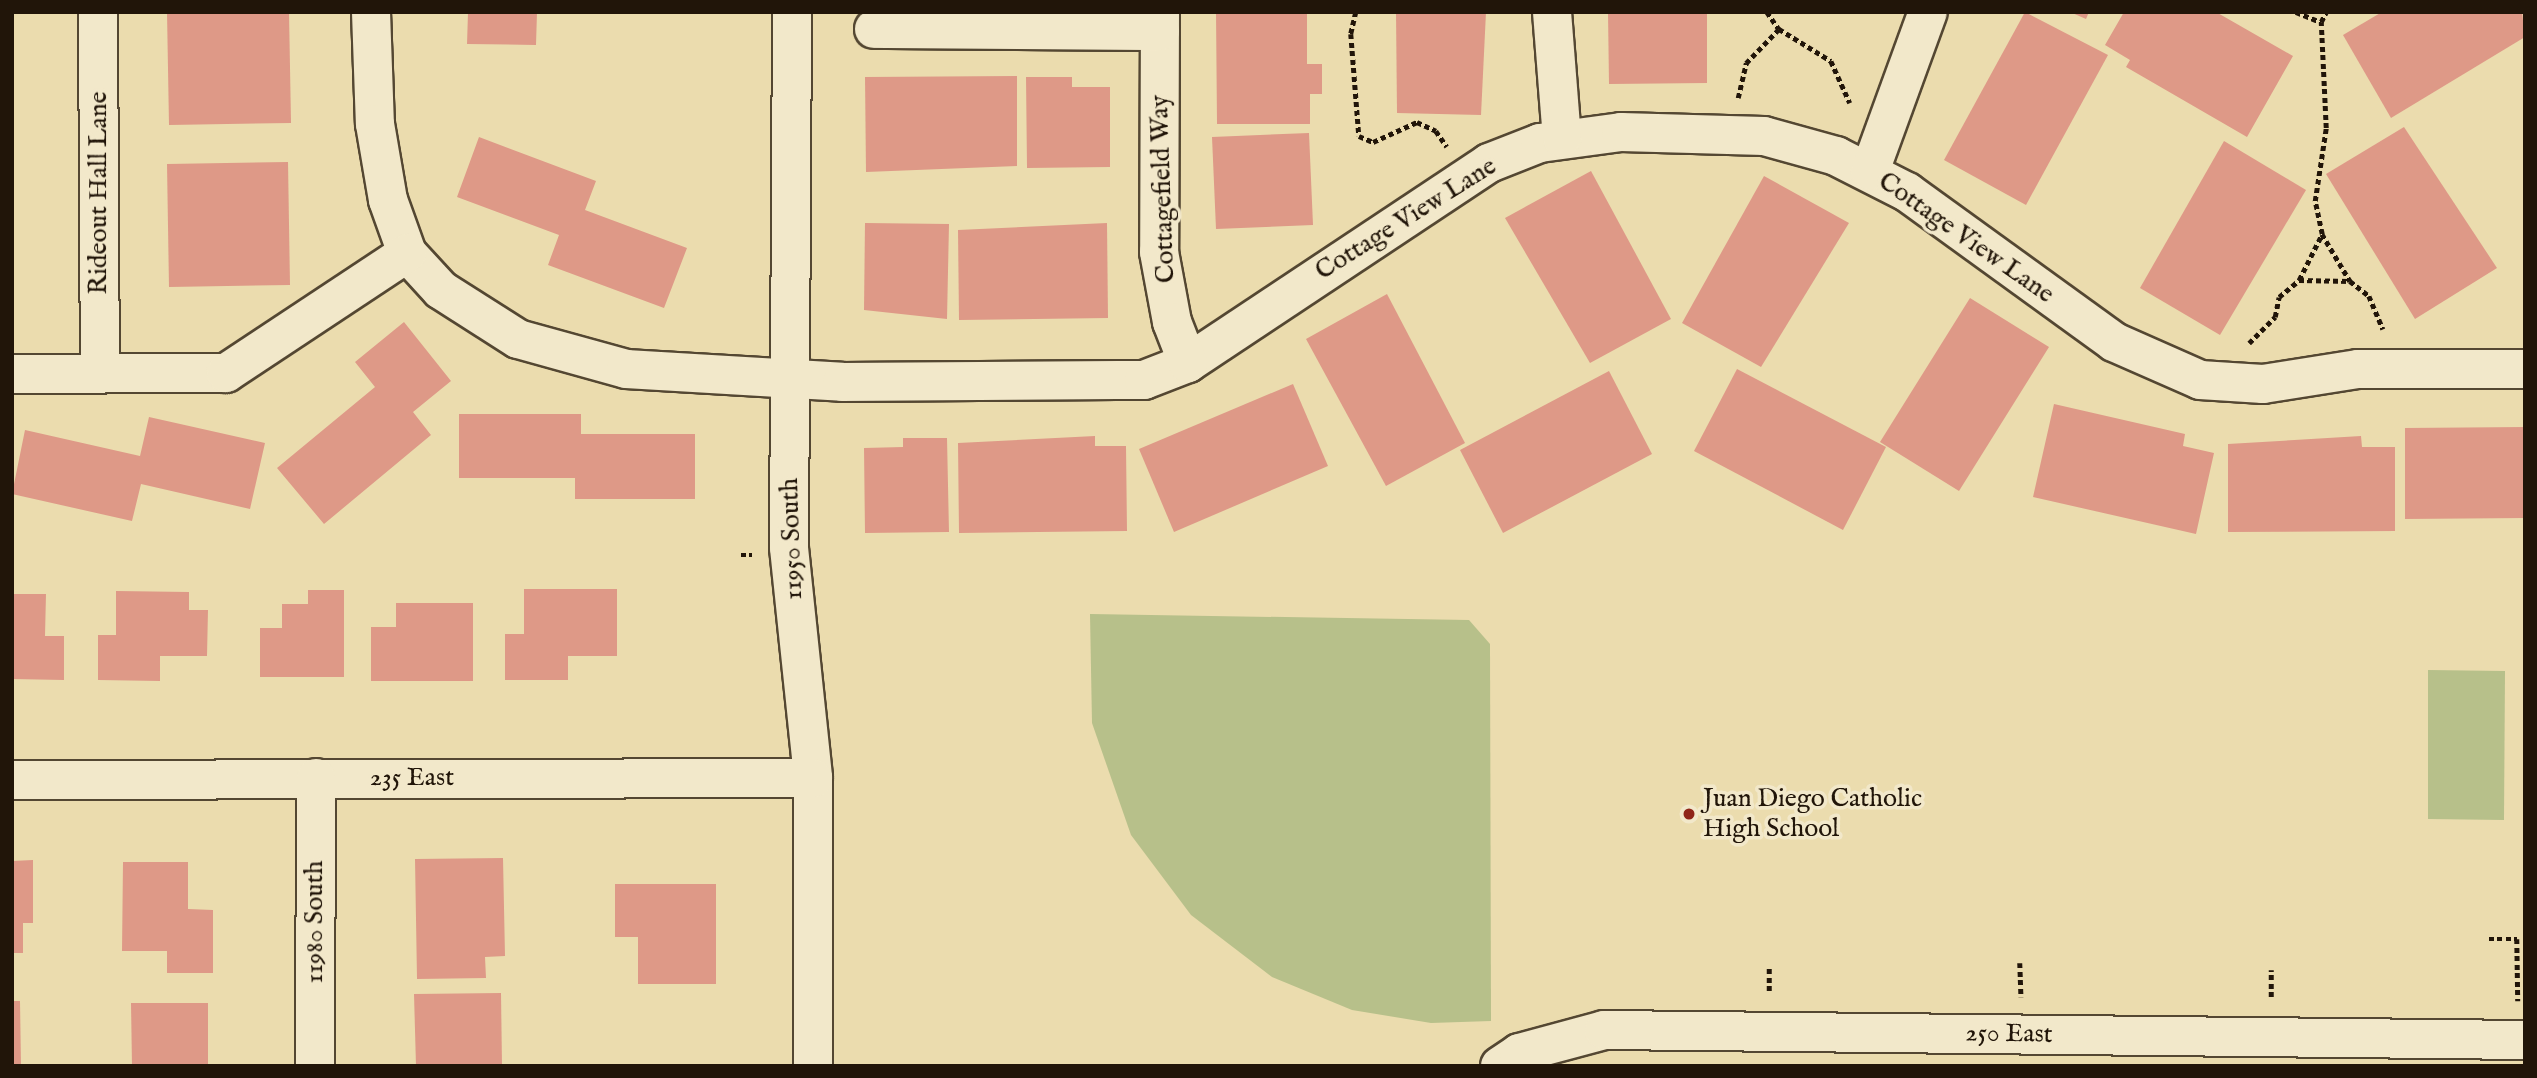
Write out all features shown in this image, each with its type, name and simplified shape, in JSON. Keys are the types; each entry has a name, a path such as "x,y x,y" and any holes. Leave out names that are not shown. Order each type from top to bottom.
{"street":[{"name":"Rideout Hall Lane","path":"98,12 100,373"},
{"path":"12,374 226,373 407,253 388,200 375,124 371,12"},
{"name":"11950 South","path":"792,12 789,548 813,778 813,1066"},
{"path":"1552,12 1562,138"},
{"path":"1870,171 1928,12"},
{"path":"874,29 1160,21"},
{"name":"Cottagefield Way","path":"1160,21 1159,252 1169,310 1188,363"},
{"name":"Cottage View Lane","path":"407,253 441,290 518,339 626,369 789,374 842,382 1119,382 1188,363 1465,175 1562,138 1621,132 1764,136 1870,171 2114,342 2171,371 2263,384 2358,369 2525,369"},
{"name":"11980 South","path":"315,1066 316,778"},
{"name":"235 East","path":"12,780 813,778"},
{"name":"250 East","path":"1500,1066 1518,1053 1604,1030 2521,1040"}],"path":[{"path":"1356,12 1351,34 1359,136 1373,142 1417,122 1436,131 1465,175"},
{"path":"1767,12 1779,29 1831,61 1850,103"},
{"path":"2297,12 2321,22"},
{"path":"2326,12 2321,22 2326,128 2315,201 2322,234 2350,281 2369,296 2391,335"},
{"path":"1737,101 1746,63 1779,29"},
{"path":"2244,346 2275,317 2279,297 2299,281 2322,234"},
{"path":"2299,281 2350,281"},
{"path":"2489,939 2517,939 2521,1040"}],"green space":[{"path":"1090,614 1469,620 1490,644 1491,1021 1431,1023 1352,1010 1272,977 1191,915 1131,835 1092,723"},
{"path":"2428,670 2505,671 2504,820 2428,819"}],"building":[{"path":"167,12 289,12 291,123 169,125"},
{"path":"468,12 537,12 536,45 467,44"},
{"path":"1216,12 1307,12 1307,64 1322,64 1322,94 1310,94 1310,124 1217,124"},
{"path":"1396,12 1486,12 1481,115 1397,113"},
{"path":"1608,12 1707,12 1707,83 1609,84"},
{"path":"2025,12 2108,55 2026,205 1944,160"},
{"path":"2070,12 2089,12 2086,19"},
{"path":"2124,12 2216,12 2293,56 2247,137 2126,67 2130,60 2105,45"},
{"path":"2382,12 2522,12 2525,37 2391,118 2343,35"},
{"path":"1017,76 1017,166 866,172 865,77"},
{"path":"1026,77 1072,77 1072,87 1110,87 1110,167 1027,168"},
{"path":"2404,127 2497,268 2415,319 2326,174"},
{"path":"1309,133 1313,225 1216,229 1212,137"},
{"path":"479,137 596,181 585,210 687,248 664,308 548,265 559,235 457,197"},
{"path":"2224,141 2306,190 2220,335 2140,288"},
{"path":"288,162 290,285 169,287 167,164"},
{"path":"1591,171 1671,319 1590,363 1505,218"},
{"path":"1764,176 1849,223 1761,367 1682,323"},
{"path":"865,223 949,224 947,319 864,310"},
{"path":"1107,223 1108,318 959,320 958,230"},
{"path":"1387,294 1465,443 1386,486 1306,339"},
{"path":"1970,298 2049,347 1959,491 1880,442"},
{"path":"404,322 451,381 413,412 431,435 324,524 277,468 375,387 355,362"},
{"path":"1737,369 1886,447 1843,530 1694,451"},
{"path":"1609,371 1652,454 1503,533 1460,450"},
{"path":"1293,384 1328,466 1174,532 1139,449"},
{"path":"2054,404 2185,434 2183,446 2214,453 2196,534 2033,497"},
{"path":"459,414 581,414 581,434 695,434 695,499 575,499 575,478 459,478"},
{"path":"149,417 265,443 250,509 141,484 132,521 12,494 25,430 140,456"},
{"path":"2525,427 2525,518 2405,519 2405,428"},
{"path":"1095,436 1095,446 1126,446 1127,531 959,533 958,443"},
{"path":"2361,436 2362,447 2395,447 2395,531 2228,532 2228,444"},
{"path":"903,438 947,438 949,532 865,533 864,448 903,447"},
{"path":"524,589 617,589 617,656 568,656 568,680 505,680 505,634 524,634"},
{"path":"308,590 344,590 344,677 260,677 260,628 282,628 282,604 308,604"},
{"path":"116,591 189,592 189,610 208,610 207,656 160,656 160,681 98,680 98,635 116,635"},
{"path":"12,594 46,594 45,636 64,636 64,680 12,679"},
{"path":"396,603 473,603 473,681 371,681 371,627 396,627"},
{"path":"503,858 505,956 485,957 486,978 417,979 415,859"},
{"path":"33,860 33,923 23,923 23,953 12,953 12,861"},
{"path":"123,862 188,862 188,909 213,910 213,973 167,973 167,951 122,951"},
{"path":"615,884 716,884 716,984 638,984 638,937 615,937"},
{"path":"501,993 502,1066 416,1066 414,994"},
{"path":"12,1001 20,1001 21,1066 12,1066"},
{"path":"131,1003 208,1003 208,1066 132,1066"}],"place":[{"name":"Juan Diego Catholic High School","path":"1689,814"}]}
